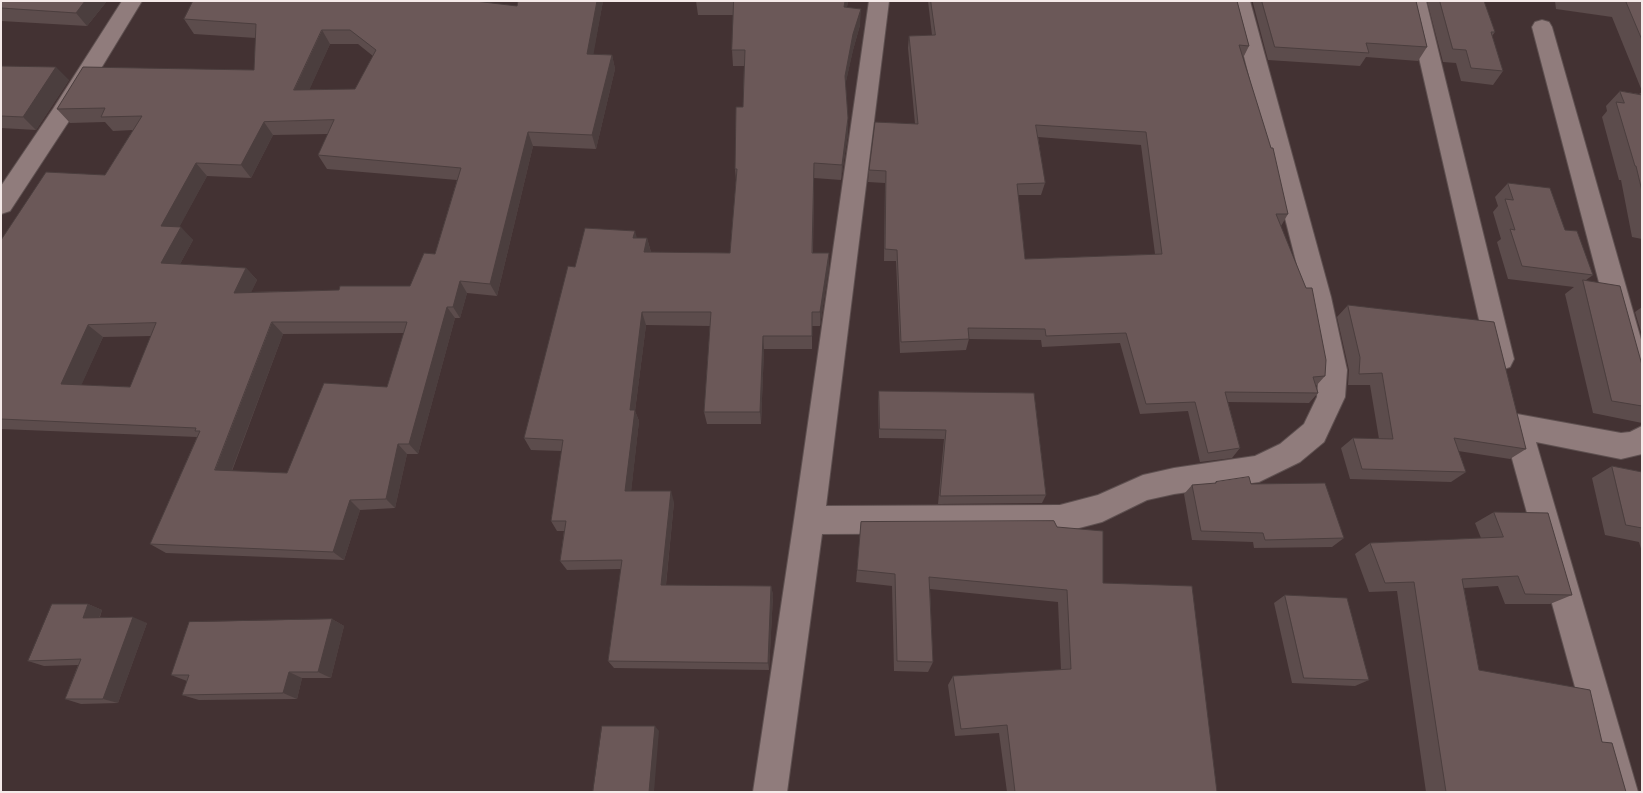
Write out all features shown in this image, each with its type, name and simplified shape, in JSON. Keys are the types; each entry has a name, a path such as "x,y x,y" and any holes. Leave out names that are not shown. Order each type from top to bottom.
{"street":[{"path":"1,205 61,115 132,1"},
{"path":"770,792 809,520 879,1"},
{"path":"809,520 1060,519 1102,508 1143,488 1174,481 1259,469 1290,453 1314,433 1331,398 1333,370 1329,343 1240,1"},
{"path":"1416,1 1506,378"},
{"path":"1542,27 1642,393"},
{"path":"1622,792 1515,417 1621,446 1638,443 1642,438"}],"building":[{"path":"1,1 85,1 76,13 1,8"},
{"path":"193,1 475,1 517,6 518,1 597,1 587,54 612,55 592,135 528,132 490,284 460,281 453,307 447,307 409,444 398,444 386,499 350,500 333,552 150,544 200,431 195,431 196,428 1,419 1,240 46,172 105,175 142,116 101,117 105,108 57,109 83,67 254,70 256,24 184,19","holes":["322,30 350,30 376,50 355,89 294,90","334,120 318,155 461,168 435,254 424,253 410,286 340,286 339,290 234,293 246,268 161,263 181,227 161,226 196,163 241,165 264,122","272,322 407,322 387,387 324,383 287,473 215,470","156,323 130,387 61,384 88,325"]},
{"path":"734,1 845,1 844,7 861,9 853,34 845,76 848,118 842,165 814,163 812,253 829,253 820,312 812,312 812,336 763,336 760,412 704,412 711,312 642,312 630,410 635,410 625,491 671,491 661,585 771,586 768,663 608,661 622,560 560,561 566,521 551,521 563,440 524,438 568,266 575,267 585,228 635,231 633,238 647,238 644,252 730,253 737,169 735,169 736,107 743,107 745,50 732,50"},
{"path":"931,1 1237,1 1249,46 1239,45 1271,148 1273,148 1288,214 1276,214 1306,288 1312,288 1326,360 1325,376 1313,377 1318,393 1225,392 1240,448 1208,453 1195,402 1146,404 1126,333 1046,336 1045,329 968,328 969,339 901,342 897,250 885,249 886,171 869,170 875,122 918,124 909,36 935,35","holes":["1036,125 1146,132 1162,254 1025,259 1017,184 1045,183"]},
{"path":"1262,1 1416,1 1427,47 1366,43 1369,53 1275,47"},
{"path":"1440,1 1484,1 1495,32 1491,32 1503,71 1471,68 1466,50 1453,49"},
{"path":"1622,1 1642,1 1642,40 1626,2"},
{"path":"1,66 56,67 23,117 1,116"},
{"path":"1620,91 1642,95 1642,191 1616,102 1624,103"},
{"path":"1508,183 1550,188 1565,230 1577,231 1593,275 1522,266 1510,229 1515,230 1505,199 1513,200"},
{"path":"1583,280 1620,286 1642,365 1642,406 1612,401"},
{"path":"1348,305 1494,322 1526,449 1454,438 1466,472 1362,469 1353,438 1393,439 1382,373 1359,374 1360,358"},
{"path":"879,391 1034,393 1046,495 940,496 946,430 880,429"},
{"path":"1612,466 1642,472 1642,528 1626,525"},
{"path":"1249,477 1251,484 1325,483 1344,538 1265,540 1263,533 1201,531 1192,485"},
{"path":"1494,512 1548,513 1572,595 1525,594 1518,576 1462,579 1479,670 1590,690 1602,742 1612,743 1626,792 1446,792 1414,582 1385,583 1370,543 1503,537"},
{"path":"1054,521 1057,527 1103,531 1103,583 1192,586 1217,792 1015,792 1007,725 961,729 953,676 1071,669 1067,590 929,577 933,662 897,661 895,574 857,570 861,522"},
{"path":"1285,595 1347,598 1369,680 1304,678"},
{"path":"52,604 88,604 83,618 133,617 103,699 65,699 81,659 28,661"},
{"path":"332,619 318,672 289,672 283,693 182,695 189,675 171,675 189,622"},
{"path":"602,726 655,726 649,792 593,792"}]}
